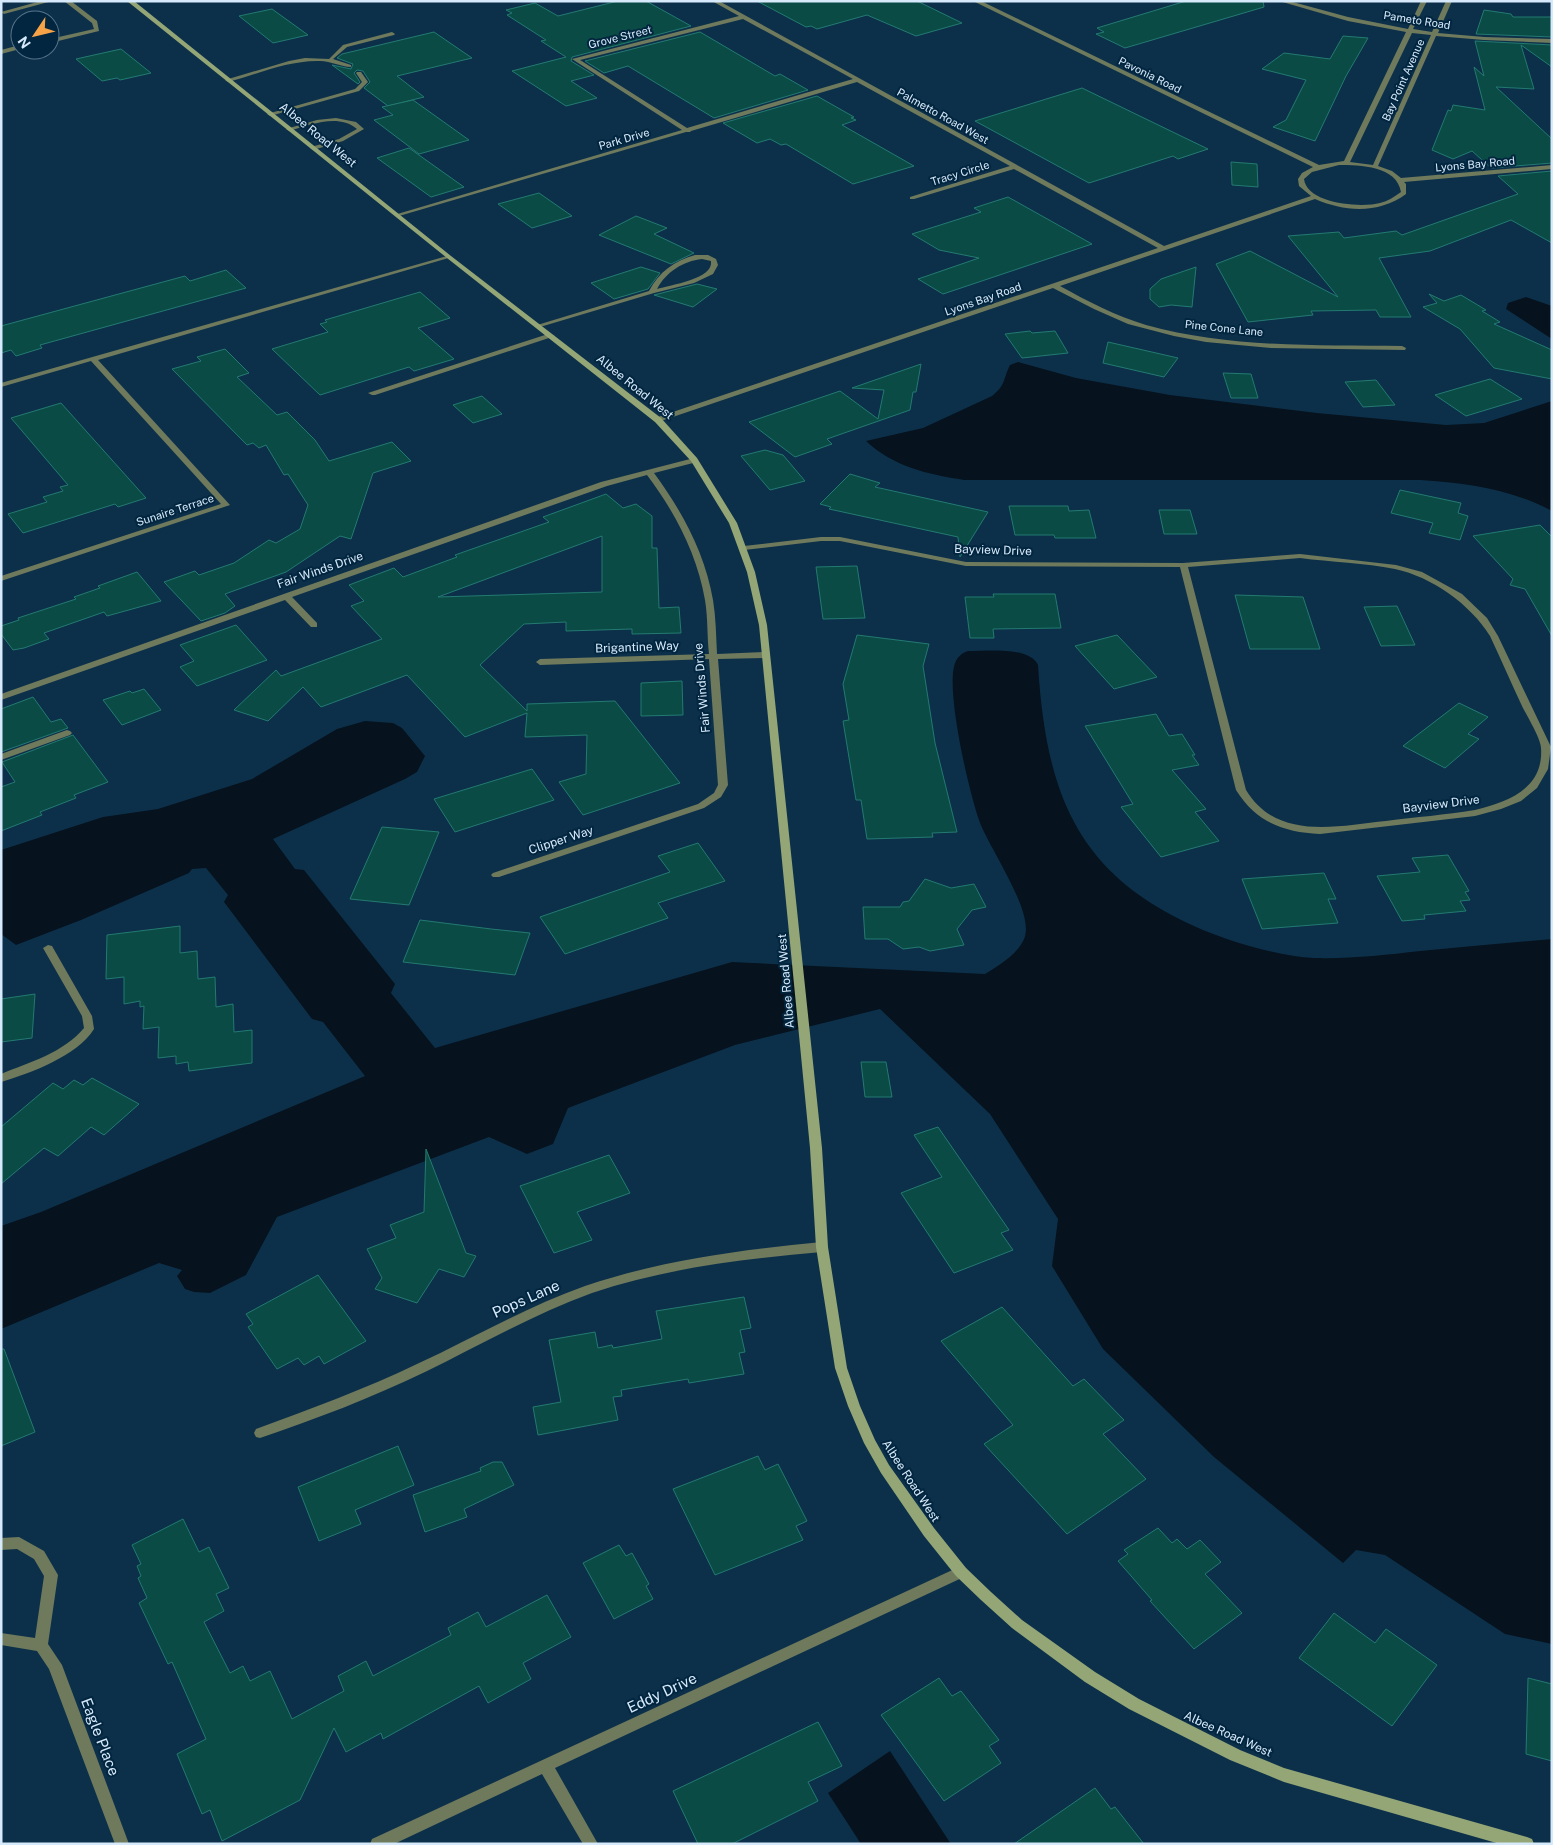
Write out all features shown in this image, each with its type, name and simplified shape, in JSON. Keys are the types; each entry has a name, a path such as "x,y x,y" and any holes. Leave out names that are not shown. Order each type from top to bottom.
{"street":[{"path":"3,10 22,8 49,1"},
{"path":"60,38 97,30 95,22 67,1"},
{"name":"Albee Road West","path":"130,1 449,257 658,420 694,460 721,502 744,548 758,596 766,655 797,952 816,1148 822,1247 841,1368 854,1406 870,1443 885,1469 928,1532 961,1572 1018,1624 1090,1678 1181,1729 1284,1774 1343,1794 1527,1844"},
{"name":"Palmetto Road West","path":"714,1 1162,248"},
{"name":"Pavonia Road","path":"976,1 1317,166"},
{"name":"Pameto Road","path":"1282,1 1335,16 1435,34 1503,40 1552,41"},
{"name":"Bay Point Avenue","path":"1346,163 1424,1"},
{"name":"Bay Point Avenue","path":"1375,167 1450,1"},
{"name":"Grove Street","path":"688,131 574,59 743,17"},
{"path":"331,58 345,46 392,34"},
{"path":"228,80 306,60 331,58 349,66"},
{"path":"270,114 357,90 365,82 359,73"},
{"name":"Park Drive","path":"397,215 857,80"},
{"path":"289,129 321,121 342,120 355,122 361,129 342,140 313,148"},
{"path":"1346,163 1375,167 1401,180 1404,194 1388,204 1352,206 1328,202 1316,197 1306,190 1301,183 1301,176 1317,166 1346,163"},
{"name":"Tracy Circle","path":"912,198 1014,167"},
{"name":"Lyons Bay Road","path":"1401,180 1552,167"},
{"name":"Lyons Bay Road","path":"658,420 1316,197"},
{"path":"538,326 702,278 711,273 715,265 714,260 705,256 677,266 662,275 652,292"},
{"path":"1,385 449,257"},
{"name":"Pine Cone Lane","path":"1053,285 1118,318 1171,333 1261,344 1402,348"},
{"path":"372,392 551,336"},
{"name":"Sunaire Terrace","path":"1,579 226,505 93,359"},
{"name":"Fair Winds Drive","path":"1,697 604,484 694,460"},
{"name":"Fair Winds Drive","path":"634,829 701,806 718,795 723,785 708,601 694,546 676,508 649,472"},
{"name":"Bayview Drive","path":"744,548 821,539 840,539 966,564 1183,565 1300,556 1396,567 1419,574 1440,585 1472,608 1494,636 1546,747 1544,768 1536,782 1522,796 1509,803 1476,814 1308,831 1279,824 1263,815 1246,799 1242,790 1183,565"},
{"path":"286,596 314,625"},
{"name":"Brigantine Way","path":"540,662 766,655"},
{"path":"1,757 67,733"},
{"name":"Clipper Way","path":"496,875 634,829"},
{"path":"1,1078 70,1048 82,1040 89,1029 87,1016 48,948"},
{"name":"Pops Lane","path":"260,1433 342,1402 419,1368 527,1314 590,1289 669,1268 745,1254 822,1247"},
{"path":"1,1544 19,1543 39,1555 51,1575 41,1644 1,1639"},
{"name":"Eddy Drive","path":"376,1844 961,1572"},
{"name":"Eagle Place","path":"41,1644 55,1665 122,1844"},
{"path":"545,1764 591,1844"}],"water":[{"path":"1526,297 1552,306 1552,339 1506,309 1508,303"},
{"path":"1018,362 1076,378 1170,395 1317,413 1446,425 1484,423 1552,401 1552,511 1521,497 1488,488 1420,480 964,480 912,468 888,457 866,441 923,428 992,396 1002,385 1010,365"},
{"path":"996,650 1017,652 1033,659 1038,665 1042,710 1049,751 1059,788 1074,822 1094,852 1120,880 1153,904 1194,926 1253,947 1300,957 1314,958 1367,956 1552,939 1552,1644 1505,1634 1385,1555 1356,1550 1343,1563 1214,1457 1103,1349 1052,1266 1058,1219 990,1114 880,1009 735,1045 568,1108 553,1144 527,1154 489,1137 277,1217 246,1275 210,1293 194,1292 185,1289 177,1276 182,1270 159,1263 1,1329 1,1226 41,1212 365,1076 323,1022 312,1019 224,902 228,895 206,868 192,869 189,873 81,920 16,945 1,934 1,850 103,817 158,809 252,779 337,729 365,721 393,723 402,728 425,756 417,772 273,839 295,869 304,870 395,984 391,993 435,1048 732,962 985,974 1017,950 1024,939 1026,928 1017,897 979,820 964,765 953,695 953,676 957,658 968,651"},
{"path":"890,1751 951,1844 861,1844 828,1793"}],"building":[{"path":"618,1 646,1 691,26 572,57 571,61 594,75 571,81 597,98 566,106 512,71 566,57 541,41 546,40 507,15 512,13 506,10 535,3 558,16"},
{"path":"757,1 917,1 962,23 916,36 867,15 817,29 811,26 806,27"},
{"path":"1186,1 1263,1 1264,7 1125,48 1096,34 1104,32 1097,28"},
{"path":"272,9 308,35 273,43 239,16"},
{"path":"1484,10 1511,14 1513,17 1552,17 1552,37 1476,34"},
{"path":"434,32 472,58 397,76 424,97 388,106 364,88 370,82 363,71 357,70 354,73 360,82 358,84 332,65 351,69 353,64 337,58 342,54"},
{"path":"700,32 775,76 780,74 808,90 714,118 628,66 604,73 585,61"},
{"path":"1343,36 1368,38 1346,76 1315,141 1273,127 1286,120 1306,80 1262,69 1284,53 1330,59"},
{"path":"1475,41 1552,45 1552,67 1521,45 1534,89 1496,87 1552,139 1552,163 1491,168 1472,151 1453,159 1432,150 1448,110 1451,111 1453,105 1485,110 1474,67 1484,76"},
{"path":"121,49 151,73 120,80 117,78 102,81 76,59"},
{"path":"1082,88 1208,149 1178,159 1173,156 1089,183 975,121"},
{"path":"817,96 854,117 851,118 856,120 842,125 914,166 853,184 786,144 781,145 770,139 757,143 723,123"},
{"path":"413,100 469,140 419,154 374,120 393,115 382,107"},
{"path":"409,148 464,187 431,197 377,158"},
{"path":"1231,162 1257,164 1258,187 1232,185"},
{"path":"1552,171 1552,243 1511,220 1430,251 1379,258 1411,317 1380,317 1376,310 1311,311 1313,315 1248,322 1216,264 1250,251 1338,297 1288,236 1339,232 1344,238 1396,231 1402,235 1518,194 1498,176"},
{"path":"539,193 572,216 532,228 498,204"},
{"path":"1008,197 1092,244 943,294 918,279 979,258 939,250 912,234 981,212 974,208"},
{"path":"636,216 667,228 654,234 694,253 671,264 599,235"},
{"path":"641,267 660,273 648,289 614,299 591,283"},
{"path":"1196,267 1192,307 1171,305 1159,307 1150,299 1150,289 1161,279"},
{"path":"226,270 246,288 40,345 42,348 16,356 11,350 1,353 1,326 185,276 190,281"},
{"path":"697,284 717,289 693,307 654,295"},
{"path":"420,292 450,318 418,328 454,359 414,371 409,367 320,395 272,349 328,332 320,324 327,322 325,320"},
{"path":"1429,294 1444,301 1461,295 1486,310 1482,311 1500,322 1494,324 1552,350 1552,379 1494,368 1460,329 1423,307 1437,303"},
{"path":"1030,331 1032,333 1055,331 1068,353 1022,358 1005,334"},
{"path":"1108,342 1178,358 1164,377 1103,363"},
{"path":"225,349 249,373 237,377 277,415 287,412 315,440 329,461 392,442 411,461 373,473 351,539 340,536 286,572 225,594 235,606 225,613 201,621 164,582 195,571 199,575 234,563 269,540 276,543 300,529 308,505 288,474 284,475 266,445 259,448 253,443 247,445 172,369 201,361 197,357"},
{"path":"921,364 916,392 913,392 910,410 827,439 832,444 795,457 749,422 840,391 878,419 884,390 852,388"},
{"path":"1223,373 1251,374 1258,398 1231,398"},
{"path":"1490,379 1522,399 1466,416 1435,395"},
{"path":"1376,380 1395,405 1363,407 1345,382"},
{"path":"482,396 502,414 473,423 453,405"},
{"path":"61,403 146,498 118,507 115,504 23,533 8,514 47,502 43,497 63,491 60,487 68,485 11,418"},
{"path":"765,450 783,455 805,481 770,490 741,456"},
{"path":"850,474 880,483 875,487 988,512 960,557 958,537 829,509 831,507 820,504"},
{"path":"1400,490 1461,503 1458,513 1468,516 1460,540 1429,533 1433,523 1391,513"},
{"path":"606,494 623,508 636,504 652,516 652,548 657,548 659,608 679,607 681,633 632,634 632,629 566,631 566,622 524,624 480,665 527,711 527,704 615,701 680,783 583,815 559,782 586,774 587,735 525,737 527,713 465,737 407,675 321,707 303,687 268,721 234,710 276,670 281,676 382,639 351,606 364,601 349,585 394,568 403,577 457,557 455,555 549,522 543,517","holes":["602,536 602,592 438,597"]},
{"path":"1009,506 1068,506 1069,511 1089,510 1096,538 1055,538 1054,535 1015,535"},
{"path":"1159,510 1190,510 1197,534 1164,534"},
{"path":"1540,525 1552,537 1552,636 1525,589 1510,585 1513,579 1473,536"},
{"path":"857,566 865,618 823,619 816,567"},
{"path":"137,572 161,601 107,616 104,612 44,633 49,639 24,648 13,650 1,634 1,626 19,620 18,618 76,599 74,597 100,588 98,586"},
{"path":"993,594 1055,594 1061,628 993,629 994,638 970,638 965,597 994,597"},
{"path":"1235,595 1303,597 1320,649 1250,649"},
{"path":"1397,606 1415,645 1381,646 1364,607"},
{"path":"236,625 267,660 197,686 180,667 194,661 180,645"},
{"path":"857,635 929,644 923,666 935,743 957,832 932,833 933,837 867,839 861,800 856,800 843,721 849,720 843,684"},
{"path":"1117,635 1157,677 1114,689 1075,646"},
{"path":"682,681 683,715 641,716 641,683"},
{"path":"144,689 161,710 122,725 103,700 130,691 132,693"},
{"path":"33,697 51,722 61,719 68,728 1,752 1,709"},
{"path":"1459,703 1488,717 1468,734 1479,739 1445,768 1403,746"},
{"path":"1156,714 1169,736 1182,734 1195,755 1192,755 1199,765 1172,770 1206,809 1195,812 1219,841 1161,857 1121,807 1133,804 1085,726"},
{"path":"73,735 108,782 74,795 76,798 40,812 42,815 1,831 1,787 15,782 2,762"},
{"path":"532,769 554,800 455,832 434,799"},
{"path":"382,827 439,832 409,905 350,899"},
{"path":"698,843 725,881 658,903 668,918 565,954 540,917 670,872 658,856"},
{"path":"1448,855 1469,891 1465,892 1470,900 1460,901 1466,911 1424,915 1425,919 1402,921 1377,876 1420,872 1412,858"},
{"path":"1324,873 1336,899 1328,899 1338,923 1262,929 1242,879"},
{"path":"925,879 951,888 974,884 986,907 972,910 957,929 964,945 930,951 919,947 903,949 888,939 865,939 863,907 900,907 903,902 909,901"},
{"path":"420,920 530,933 515,975 403,962"},
{"path":"180,926 180,953 197,951 198,979 215,977 216,1007 233,1004 234,1032 252,1030 252,1063 189,1071 188,1062 176,1064 176,1056 158,1058 159,1027 143,1029 144,1006 140,1007 140,1001 124,1004 124,977 106,979 107,935"},
{"path":"35,994 32,1038 1,1042 1,999"},
{"path":"861,1062 886,1062 892,1097 865,1097"},
{"path":"92,1078 139,1104 104,1135 91,1127 58,1156 44,1148 1,1184 1,1127 53,1083 63,1089 74,1080 83,1085"},
{"path":"938,1127 1009,1230 1001,1233 1013,1250 954,1273 901,1193 942,1177 914,1135"},
{"path":"426,1149 466,1253 476,1256 464,1277 439,1269 417,1303 375,1289 382,1278 367,1249 396,1238 390,1225 424,1212"},
{"path":"609,1155 630,1193 577,1212 592,1240 554,1253 520,1186"},
{"path":"318,1275 366,1341 324,1364 319,1356 304,1365 298,1358 277,1369 248,1327 253,1324 246,1314"},
{"path":"744,1297 751,1328 740,1330 745,1352 739,1353 744,1374 689,1383 688,1379 621,1390 622,1396 613,1397 618,1420 538,1435 533,1407 561,1402 549,1340 595,1332 598,1348 612,1345 613,1348 662,1339 656,1311"},
{"path":"1002,1307 1073,1386 1084,1379 1124,1420 1103,1434 1146,1479 1067,1534 984,1444 1013,1425 941,1341"},
{"path":"1,1349 4,1349 35,1432 1,1446"},
{"path":"398,1446 414,1485 355,1510 361,1524 319,1541 298,1487"},
{"path":"758,1456 765,1470 778,1464 807,1521 796,1526 803,1540 715,1575 673,1489"},
{"path":"493,1462 502,1462 514,1485 464,1509 467,1517 425,1532 413,1495 481,1471 480,1468"},
{"path":"183,1519 199,1552 209,1547 229,1588 216,1594 224,1611 204,1622 230,1673 243,1666 250,1681 270,1671 292,1719 344,1691 338,1676 366,1661 373,1676 451,1635 448,1628 478,1612 486,1627 547,1595 571,1637 523,1663 531,1679 488,1703 479,1686 383,1739 381,1733 346,1752 334,1728 300,1800 222,1841 210,1810 202,1814 177,1754 206,1739 172,1662 168,1664 139,1603 147,1598 138,1578 141,1576 137,1566 141,1564 132,1545"},
{"path":"1158,1528 1172,1543 1177,1539 1187,1549 1200,1540 1221,1562 1205,1574 1242,1613 1194,1649 1150,1601 1152,1600 1118,1561 1128,1554 1124,1550"},
{"path":"619,1545 626,1556 632,1553 649,1584 646,1586 653,1599 614,1619 583,1563"},
{"path":"1334,1613 1375,1643 1386,1629 1437,1665 1392,1726 1299,1658"},
{"path":"939,1678 952,1696 961,1691 999,1740 989,1746 1001,1763 944,1801 881,1715"},
{"path":"1528,1678 1552,1684 1552,1761 1526,1754"},
{"path":"818,1722 842,1766 808,1782 818,1801 732,1844 698,1844 673,1791"},
{"path":"1095,1788 1111,1809 1115,1807 1144,1844 1014,1844"}]}
